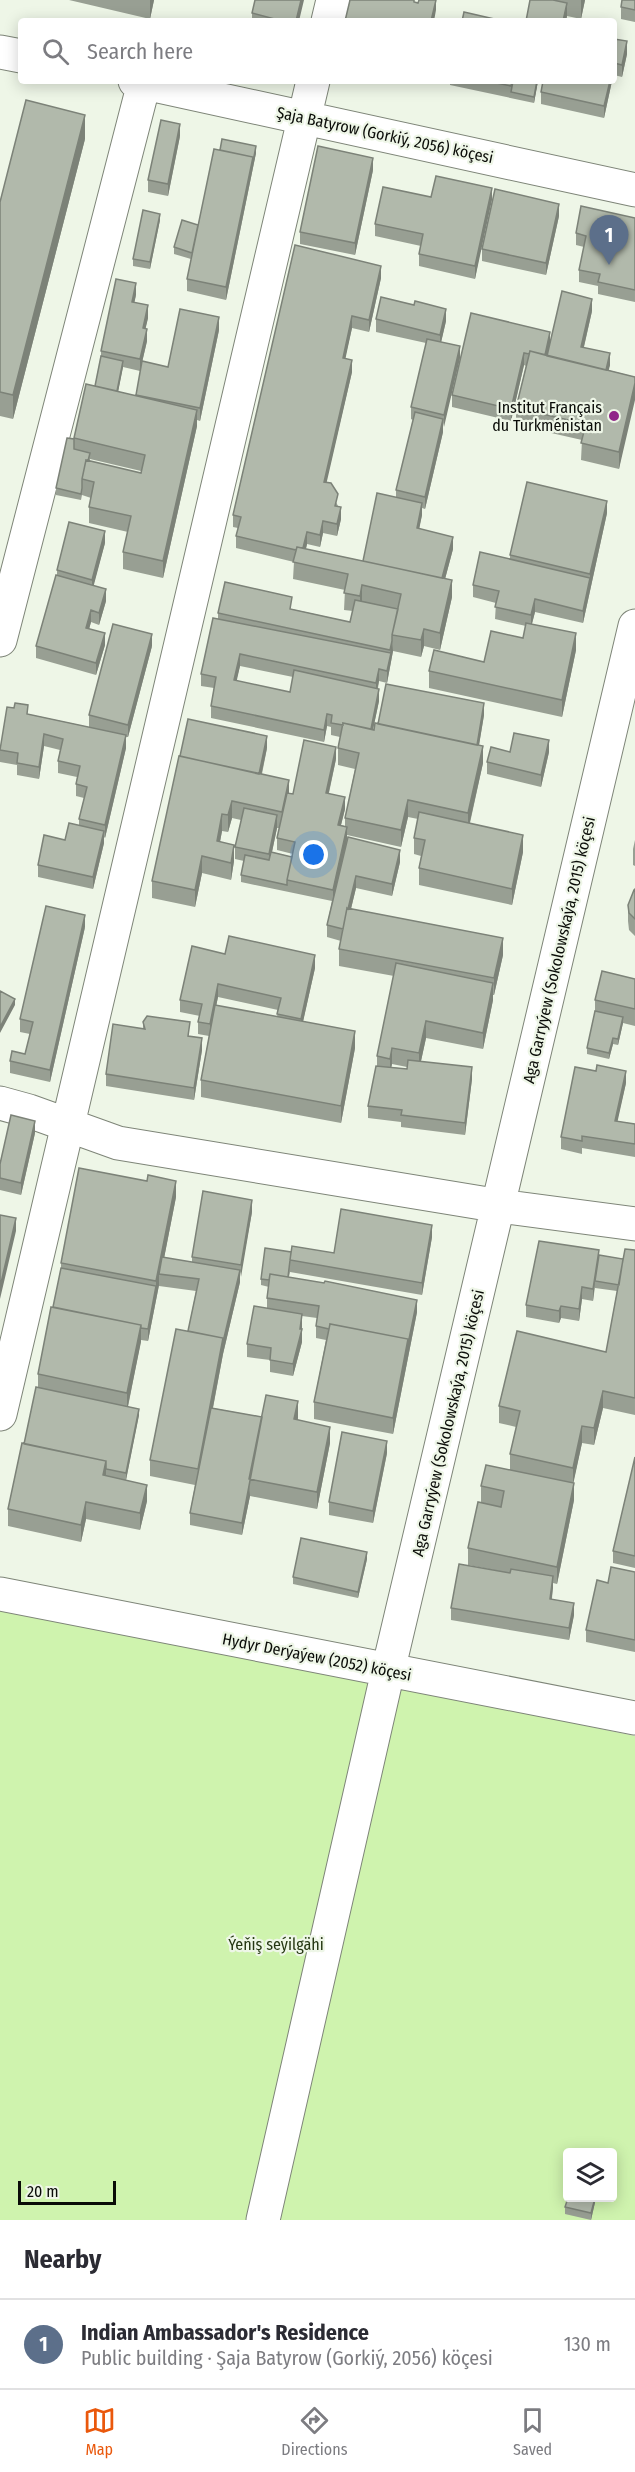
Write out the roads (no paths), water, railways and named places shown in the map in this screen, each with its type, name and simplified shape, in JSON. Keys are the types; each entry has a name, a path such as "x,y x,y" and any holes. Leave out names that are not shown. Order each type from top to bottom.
{"street":[{"path":"329,18 333,0"},
{"path":"0,52 18,55"},
{"path":"0,640 139,84"},
{"name":"Şaja Batyrow (Gorkiý, 2056) köçesi","path":"149,84 635,190"},
{"path":"0,1414 312,84"},
{"name":"Aga Garryýew (Sokolowskaýa, 2015) köçesi","path":"263,2220 388,1671 634,635"},
{"path":"0,1103 118,1143 500,1206 635,1224"},
{"name":"Hydyr Derýaýew (2052) köçesi","path":"0,1594 635,1718"}],"place":[{"name":"Indian Ambassador's Residence","path":"609,265"},
{"name":"Institut Français du Turkménistan","path":"614,416"}],"park label":[{"name":"Ýeňiş seýilgähi","path":"276,1944"}]}
